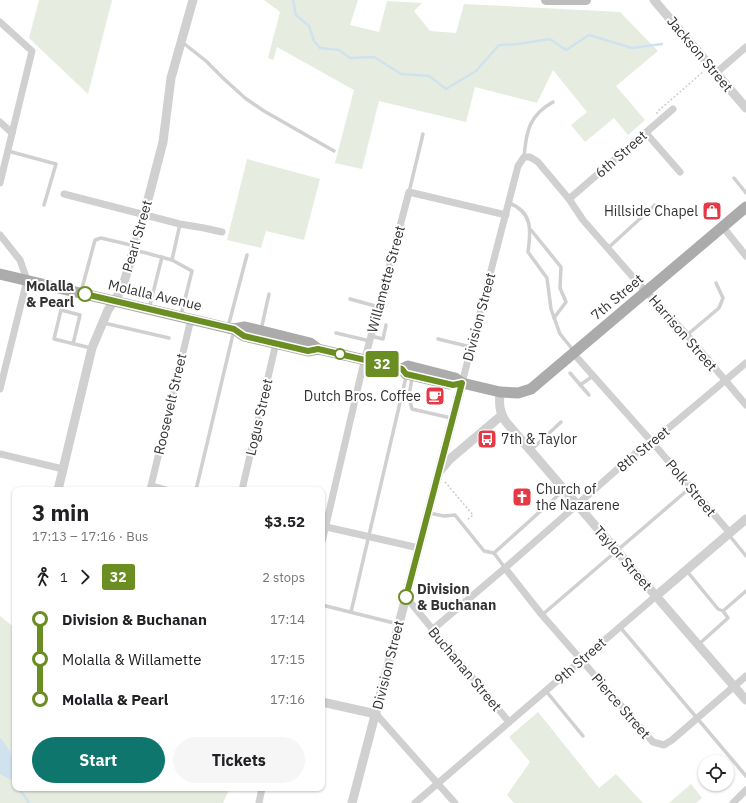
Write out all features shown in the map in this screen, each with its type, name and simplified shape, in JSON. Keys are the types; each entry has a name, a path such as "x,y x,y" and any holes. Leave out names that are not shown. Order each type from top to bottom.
{"main road":[{"path":"546,0 586,0"},
{"name":"7th Street","path":"500,392 518,393 531,389 722,227 744,212"},
{"name":"Molalla Avenue","path":"0,274 231,328 245,327 310,343 318,349 365,360 407,373 408,366 455,378 462,383 500,392"},
{"name":"Molalla Avenue","path":"231,328 244,336 276,344 308,351 318,349"}],"street":[{"name":"Pearl Street","path":"59,487 92,348 108,310 122,289 144,215 162,142 171,78 194,0"},
{"name":"Jackson Street","path":"654,0 746,108"},
{"path":"0,22 32,51 0,183"},
{"path":"716,73 746,47"},
{"name":"6th Street","path":"569,199 673,109"},
{"path":"0,122 12,133"},
{"path":"646,133 680,172"},
{"name":"Harrison Street","path":"524,157 530,157 538,162 569,199 583,220 687,335 746,405"},
{"name":"Division Street","path":"352,803 428,512 441,477 452,418 518,166 524,157"},
{"path":"409,192 506,215"},
{"name":"Willamette Street","path":"325,522 409,192"},
{"path":"64,194 180,224 222,232"},
{"path":"722,227 746,256"},
{"path":"0,235 20,260 27,280 2,371 0,389"},
{"name":"Roosevelt Street","path":"151,487 185,318"},
{"name":"Logus Street","path":"243,487 276,344"},
{"name":"Polk Street","path":"574,353 692,487 729,534"},
{"name":"8th Street","path":"432,630 578,505 637,452 652,442 746,363"},
{"path":"441,477 450,458 502,415 500,408 500,392"},
{"name":"Taylor Street","path":"502,415 617,552 746,700"},
{"path":"0,454 63,469"},
{"name":"9th Street","path":"415,803 746,519"},
{"path":"325,526 419,548"},
{"name":"Pierce Street","path":"505,568 542,614 650,739 657,744 664,745 697,718"},
{"name":"Buchanan Street","path":"406,597 509,722"},
{"path":"697,718 746,676"},
{"path":"325,703 376,714 455,803"},
{"path":"733,803 746,790"},
{"path":"258,803 261,791"}],"lane":[{"path":"182,42 206,61 245,98 264,111 334,151"},
{"path":"524,157 526,138 532,119 546,105 553,102"},
{"name":"Willamette Street","path":"409,192 423,134"},
{"path":"8,151 56,164 44,205"},
{"path":"734,178 746,193"},
{"path":"509,203 516,206 525,214 531,230 561,267 560,288 566,302 554,318"},
{"path":"608,248 655,205"},
{"path":"172,260 180,224"},
{"path":"531,230 528,252 547,278 551,309 554,318 560,334 574,353"},
{"path":"81,293 95,240 101,238 172,260 192,271 185,318"},
{"path":"197,487 247,255"},
{"path":"149,309 162,257"},
{"path":"687,335 719,308 723,298 716,283"},
{"path":"261,331 269,294"},
{"path":"350,299 379,307"},
{"path":"73,344 80,315 61,310 54,339 73,344 92,348"},
{"path":"103,322 169,338"},
{"path":"336,334 371,339 383,339 386,325"},
{"path":"438,339 471,347"},
{"path":"407,373 412,409 452,418"},
{"path":"351,612 370,537 407,373"},
{"path":"570,373 589,395"},
{"path":"580,385 593,376"},
{"path":"531,450 561,422"},
{"path":"542,614 692,487"},
{"path":"494,553 565,489"},
{"path":"428,512 444,516 454,515 484,551 494,553 505,568"},
{"path":"729,534 746,556"},
{"path":"686,570 718,609 723,611 728,618 698,645"},
{"path":"723,611 746,591"},
{"path":"325,606 399,624"},
{"path":"620,627 746,776"},
{"path":"546,691 583,736"}],"path":[{"path":"657,112 686,89 699,75 704,72"},
{"path":"441,477 473,515 462,524"}],"shaded area":[{"path":"39,0 112,0 88,94 29,38"},
{"path":"264,0 358,0 350,25 379,32 387,1 422,3 414,11 430,31 456,33 464,4 620,12 658,51 616,86 645,120 628,135 614,118 585,142 571,125 587,112 553,70 537,103 475,87 466,122 379,101 362,169 335,163 354,90 277,47 273,60 268,58 280,12"},
{"path":"247,159 320,179 304,240 266,231 261,248 227,240"},
{"path":"0,616 12,626 12,791 229,791 223,803 0,803"},
{"path":"538,712 599,788 616,774 643,803 514,803 507,795 530,762 509,737"},
{"path":"691,784 702,798 696,803 669,803"}],"water":[{"path":"0,738 8,748 12,758 12,780 0,774"}],"waterway":[{"path":"293,0 296,15 309,26 314,41 320,48 339,50 350,58 374,57 401,74 429,76 446,89 476,71 499,45 518,44 550,39 566,50 589,35 632,48 662,44"},
{"path":"21,791 29,803"}],"bus line":[{"name":"32","path":"85,294 234,329 244,336 269,342 308,351 318,349 402,369 406,374 453,385 462,383 406,597"}],"place":[{"name":"Hillside Chapel","path":"712,211"},
{"name":"Molalla & Pearl","path":"85,294"},
{"name":"Dutch Bros. Coffee","path":"435,396"},
{"name":"7th & Taylor","path":"487,439"},
{"name":"Church of the Nazarene","path":"522,497"},
{"name":"Division & Buchanan","path":"406,597"}]}
